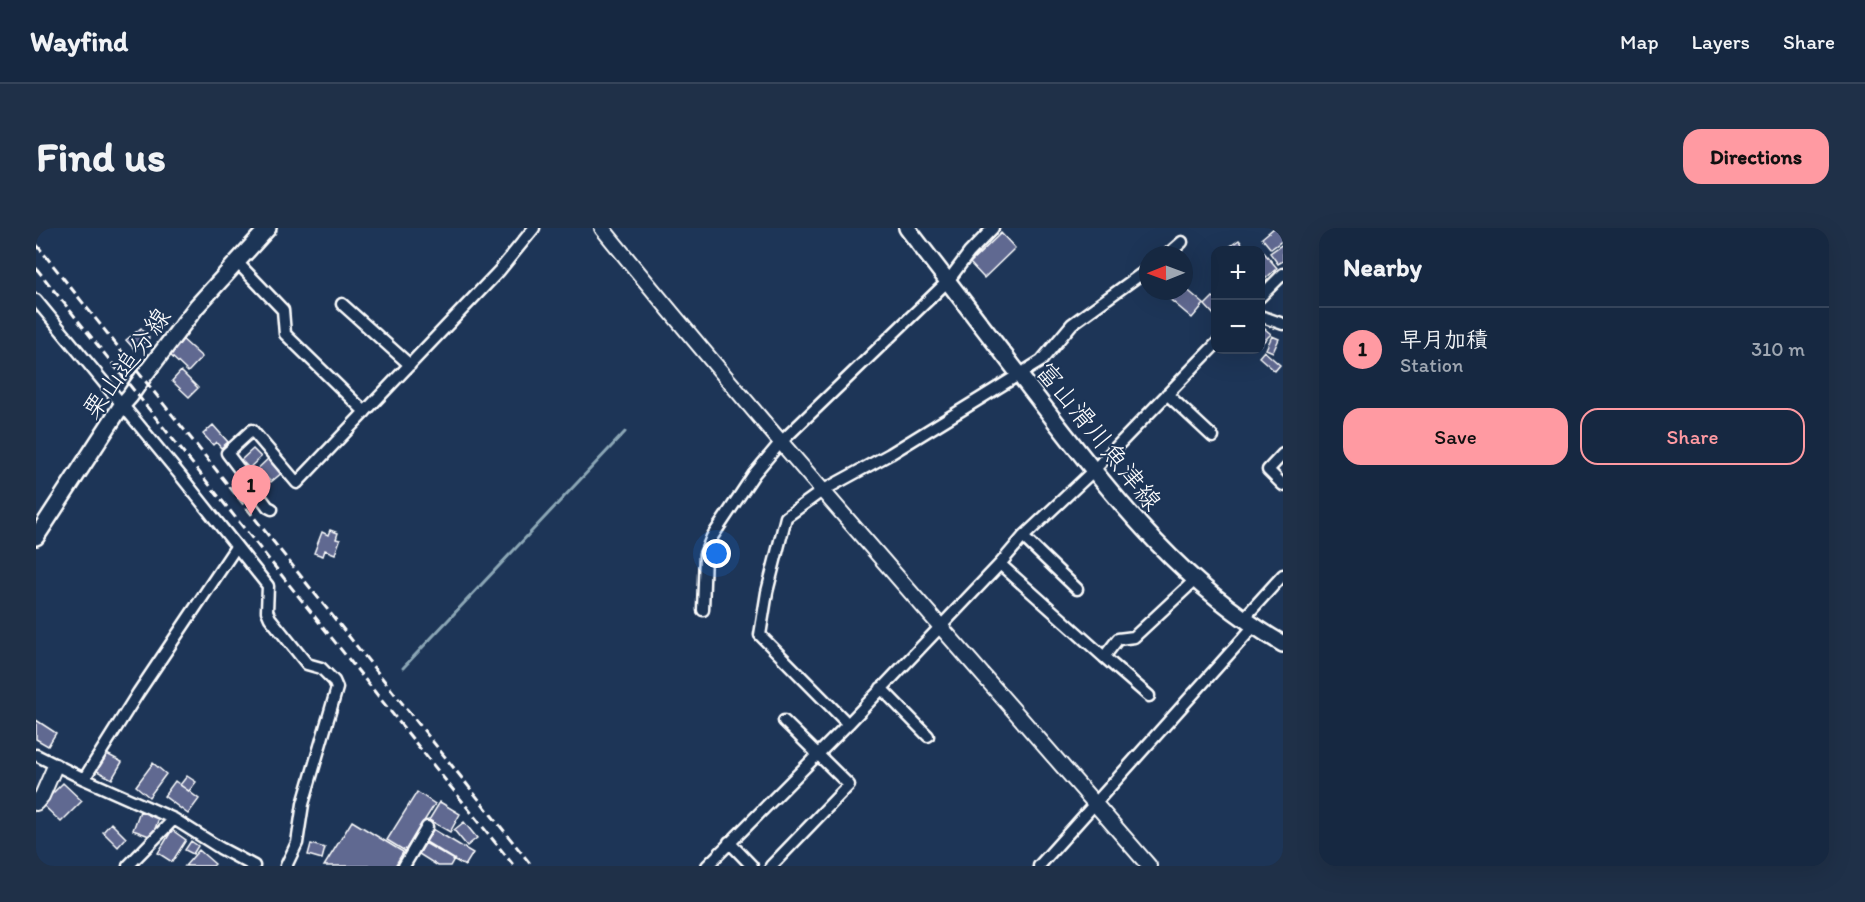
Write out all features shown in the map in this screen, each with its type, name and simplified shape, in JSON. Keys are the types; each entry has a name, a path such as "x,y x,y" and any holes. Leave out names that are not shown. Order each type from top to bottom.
{"main road":[{"name":"栗山追分線","path":"36,537 142,377 197,306 268,228"},
{"name":"富山滑川魚津線","path":"907,228 1093,471 1139,525 1179,567 1249,622 1283,644"}],"street":[{"path":"272,509 268,507 227,453 252,430 297,483 499,271 534,228"},
{"path":"602,228 780,443 1149,866"},
{"path":"703,610 705,554 712,537 754,474 780,443 948,281 969,253 993,228"},
{"path":"1177,246 1182,242"},
{"path":"237,262 283,310 285,334 365,412"},
{"path":"1265,292 1283,274"},
{"path":"848,724 760,634 767,592 786,517 822,491 890,454 1041,361 1072,324 1139,276"},
{"path":"37,304 268,586 267,611 270,618 308,664 321,668 334,681 337,688 303,804 297,843 286,866"},
{"path":"342,304 410,365"},
{"path":"1265,318 1283,324"},
{"path":"707,866 848,724 1023,537 1093,471 1211,348"},
{"path":"1167,394 1213,437"},
{"path":"1283,454 1268,470 1283,484"},
{"path":"1023,537 1077,589"},
{"path":"84,779 138,693 236,547"},
{"path":"1000,564 1149,696"},
{"path":"1039,866 1249,622 1283,575"},
{"path":"1104,657 1118,639 1134,637 1195,580"},
{"path":"881,688 928,736"},
{"path":"771,866 849,784 784,721"},
{"path":"36,755 55,766 174,819 254,866"},
{"path":"36,803 42,796 55,766"},
{"path":"128,866 174,819"},
{"path":"404,866 427,827"},
{"path":"729,843 752,866"}],"building":[{"path":"1274,228 1283,228 1283,240 1271,249 1262,238"},
{"path":"1001,233 1015,248 984,278 970,263"},
{"path":"1239,240 1244,246 1231,246"},
{"path":"1283,244 1283,261 1278,264 1270,253"},
{"path":"1265,254 1277,268 1265,279"},
{"path":"1193,295 1204,304 1192,318 1171,300 1193,300"},
{"path":"1211,299 1211,312 1205,305"},
{"path":"141,328 149,338 135,350 126,340"},
{"path":"1265,329 1271,334 1265,340"},
{"path":"1272,336 1279,339 1273,352 1266,349"},
{"path":"181,338 202,357 188,372 168,353"},
{"path":"1265,352 1280,365 1275,371 1259,357"},
{"path":"181,371 198,388 189,397 172,381"},
{"path":"213,425 228,442 221,448 216,442 213,445 203,434"},
{"path":"253,449 261,457 249,468 241,460"},
{"path":"270,457 283,472 271,482 264,475 258,481 252,474"},
{"path":"330,530 338,533 336,539 340,540 335,554 325,550 323,556 314,553 322,532 328,535"},
{"path":"36,720 56,733 48,746 36,739"},
{"path":"105,753 122,762 112,779 95,770"},
{"path":"153,763 166,774 149,797 136,786"},
{"path":"187,776 196,782 189,791 180,785"},
{"path":"175,781 199,799 188,814 164,796"},
{"path":"63,783 82,801 61,822 42,804"},
{"path":"417,792 435,804 405,851 387,840"},
{"path":"440,802 460,814 450,832 429,820"},
{"path":"140,811 159,818 152,837 133,830"},
{"path":"352,821 403,852 395,866 324,866"},
{"path":"464,822 477,838 467,846 454,830"},
{"path":"111,823 126,838 118,847 103,832"},
{"path":"431,828 473,853 465,866 423,842"},
{"path":"172,830 186,840 172,862 158,853"},
{"path":"191,841 198,846 193,854 185,850"},
{"path":"426,842 454,859 450,866 438,866 419,854"},
{"path":"311,844 325,848 322,859 308,855"},
{"path":"199,850 215,864 213,866 185,866"}],"waterway":[{"path":"403,668 625,432"}],"railway":[{"path":"36,244 532,866"},
{"path":"36,268 514,866"}],"place":[{"name":"早月加積","path":"251,515"}]}
